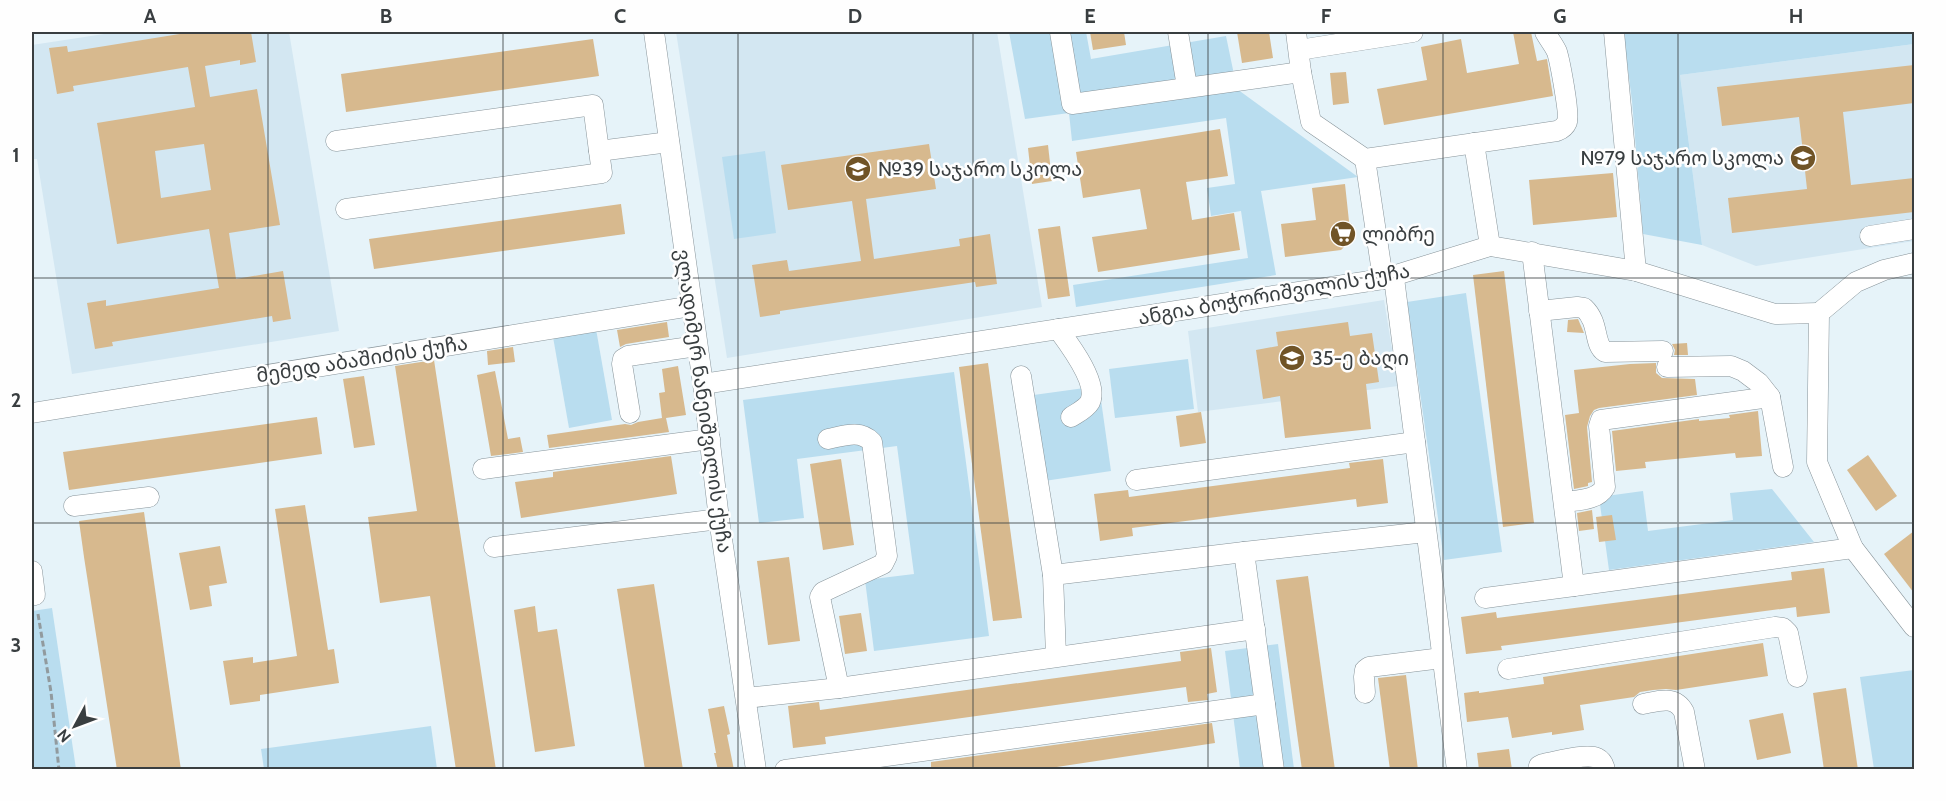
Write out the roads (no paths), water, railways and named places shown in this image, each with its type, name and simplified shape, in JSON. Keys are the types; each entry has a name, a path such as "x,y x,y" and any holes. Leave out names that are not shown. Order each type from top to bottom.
{"street":[{"name":"ვლადიმერ ნანეიშვილის ქუჩა","path":"654,32 698,346 719,519 756,770"},
{"path":"1060,32 1072,104 1301,72"},
{"path":"1178,32 1187,87"},
{"path":"1413,32 1297,41 1311,122 1365,159 1563,129 1568,117 1566,99 1557,51 1545,32"},
{"path":"1614,32 1636,271"},
{"path":"336,141 593,105 602,173 346,209"},
{"path":"599,151 669,142"},
{"path":"1474,143 1490,246"},
{"path":"1365,159 1389,278 1415,442 1456,770"},
{"path":"1870,236 1914,229"},
{"name":"ანგია ბოჭორიშვილის ქუჩა","path":"703,384 1389,278 1490,246 1636,271 1776,314 1819,313"},
{"path":"1532,252 1574,586"},
{"path":"1914,262 1884,270 1856,282 1819,313 1817,462 1853,548 1914,627"},
{"name":"მემედ აბაშიძის ქუჩა","path":"32,413 692,306"},
{"path":"1539,311 1584,308 1593,319 1598,344 1605,352 1731,366 1743,371 1759,382 1770,396 1784,467"},
{"path":"1058,329 1076,352 1084,367 1091,391 1090,402 1082,411 1071,417"},
{"path":"630,413 622,364 624,359 628,356 698,346"},
{"path":"1021,376 1053,575 1056,656"},
{"path":"1564,502 1595,497 1605,487 1599,426 1601,420 1770,396"},
{"path":"828,439 858,434 866,436 872,442 887,556 883,564 823,592 820,597 839,688"},
{"path":"483,469 710,439"},
{"path":"1136,480 1415,442"},
{"path":"74,506 149,497"},
{"path":"494,548 719,519"},
{"path":"1053,575 1426,532"},
{"path":"1485,598 1853,548"},
{"path":"1244,552 1274,770"},
{"path":"32,571 35,595"},
{"path":"1508,669 1775,627 1784,628 1788,633 1797,676"},
{"path":"746,698 839,688 1255,629"},
{"path":"1365,693 1365,670 1369,667 1442,658"},
{"path":"1643,704 1670,700 1680,705 1684,712 1695,770"},
{"path":"785,770 1265,704"},
{"path":"1538,770 1543,764 1586,756 1597,757 1605,770"}],"place":[{"name":"№79 საჯარო სკოლა","path":"1803,158"},
{"name":"№39 საჯარო სკოლა","path":"858,169"},
{"name":"ლიბრე","path":"1343,234"},
{"name":"35-ე ბაღი","path":"1292,358"}]}
